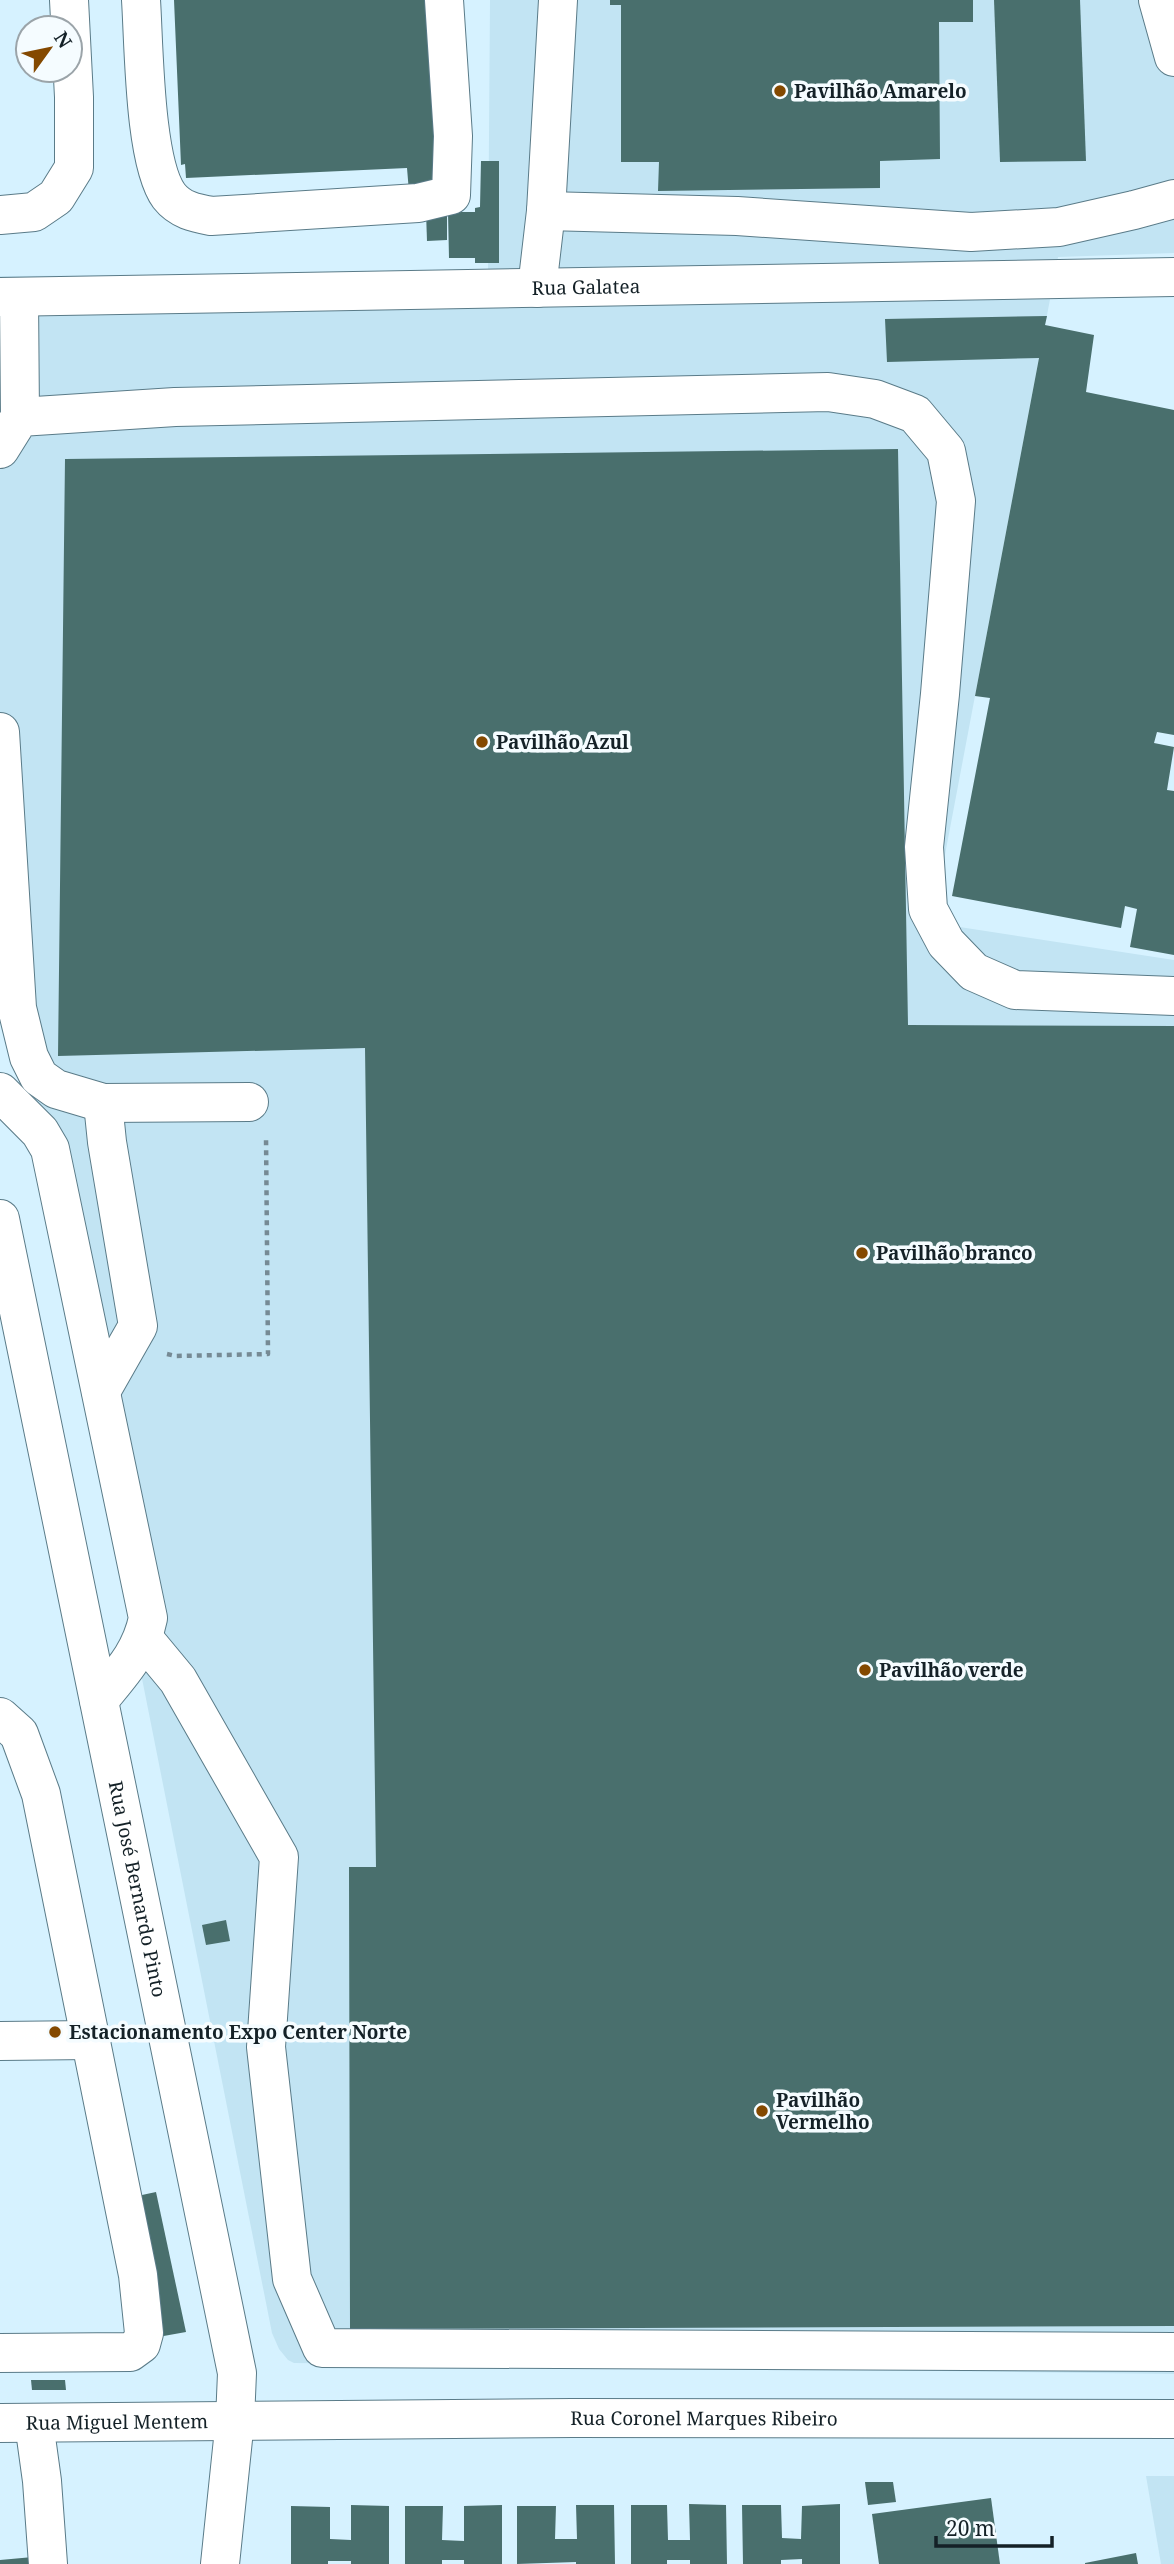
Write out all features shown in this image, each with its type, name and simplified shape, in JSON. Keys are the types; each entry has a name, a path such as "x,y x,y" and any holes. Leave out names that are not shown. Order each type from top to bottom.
{"street":[{"path":"0,205 0,215 34,212 56,197 74,168 74,97 69,0"},
{"path":"141,0 150,136 158,172 169,196 187,212 211,216 418,203 452,195 453,136 444,0"},
{"path":"537,288 546,212 558,0"},
{"path":"1158,0 1174,57"},
{"path":"546,212 737,216 971,232 1059,227 1134,211 1174,199"},
{"name":"Rua Galatea","path":"9,297 1174,277"},
{"path":"0,449 20,417 9,297"},
{"path":"20,417 175,407 828,392 875,399 915,414 946,451 956,501 924,847 928,909 946,943 974,972 1015,990 1174,996"},
{"path":"0,732 4,867 16,1008 29,1057 39,1077 55,1090 103,1103 249,1102"},
{"path":"0,1093 40,1132 50,1149 148,1618 144,1639 130,1662 99,1700"},
{"path":"101,1391 138,1326 103,1103"},
{"name":"Rua José Bernardo Pinto","path":"0,1219 8,1291 99,1700 237,2373 235,2420 220,2564"},
{"path":"144,1639 178,1680 279,1857 266,2047 292,2279 322,2348 1174,2352"},
{"path":"0,1717 19,1734 41,1794 138,2275 144,2333 141,2344 130,2352 0,2353"},
{"path":"0,2041 90,2040"},
{"name":"Rua Coronel Marques Ribeiro","path":"235,2420 880,2417 1174,2419"},
{"name":"Rua Miguel Mentem","path":"17,2423 235,2420"},
{"path":"17,2423 43,2481 48,2564"}],"path":[{"path":"129,1343 176,1356 268,1354 266,1102 249,1102"}],"shaded area":[{"path":"490,0 1174,0 1174,253 1058,257 937,897 953,926 1174,960 1174,2374 294,2363 279,2349 272,2333 94,1437 0,991 0,276 488,274"},
{"path":"1146,2476 1174,2476 1174,2564 1161,2564"}],"building":[{"path":"174,0 436,0 447,191 409,192 407,168 186,178 185,164 181,165"},
{"name":"Pavilhão Amarelo","path":"610,0 973,0 973,22 939,22 940,159 880,161 880,188 658,191 659,162 621,162 621,5 610,5"},
{"path":"994,0 1080,0 1086,161 1000,162"},
{"path":"481,161 499,161 499,263 475,263 475,258 449,258 448,212 475,212 475,208 480,207"},
{"path":"426,212 447,212 447,240 427,241"},
{"path":"1047,316 1045,325 1094,335 1086,392 1174,410 1174,735 1157,732 1154,743 1174,747 1167,790 1174,791 1174,955 1130,947 1137,909 1125,906 1121,928 952,896 990,698 975,696 1039,358 887,362 885,319"},
{"path":"898,449 908,1025 1174,1026 1174,2326 350,2329 349,1867 376,1867 365,1048 58,1056 65,459"},
{"path":"226,1920 230,1941 206,1945 202,1925"},
{"path":"156,2192 186,2332 158,2337 128,2198"},
{"path":"31,2380 65,2380 66,2390 32,2390"},
{"path":"865,2482 893,2482 896,2502 868,2505"},
{"path":"991,2498 1000,2564 879,2564 872,2514"},
{"path":"689,2504 726,2505 727,2564 690,2564 690,2560 667,2560 667,2564 631,2564 631,2505 667,2505 668,2540 690,2540"},
{"path":"840,2504 840,2564 802,2564 802,2559 781,2560 781,2564 743,2564 742,2505 781,2505 782,2538 801,2539 802,2506"},
{"path":"351,2505 389,2506 389,2564 328,2561 328,2564 291,2564 291,2506 330,2507 330,2539 351,2540"},
{"path":"502,2505 502,2564 464,2564 464,2560 442,2560 442,2564 405,2564 405,2506 443,2506 442,2540 464,2541 464,2506"},
{"path":"576,2505 614,2505 615,2564 517,2564 517,2506 556,2506 555,2539 577,2539"},
{"path":"1136,2553 1138,2564 1085,2564 1085,2563"},
{"path":"33,2557 34,2564 0,2564 0,2560"}],"place":[{"name":"Pavilhão Amarelo","path":"780,91"},
{"name":"Pavilhão Azul","path":"482,742"},
{"name":"Pavilhão branco","path":"862,1253"},
{"name":"Pavilhão verde","path":"865,1670"},
{"name":"Estacionamento Expo Center Norte","path":"55,2032"},
{"name":"Pavilhão Vermelho","path":"762,2111"}]}
